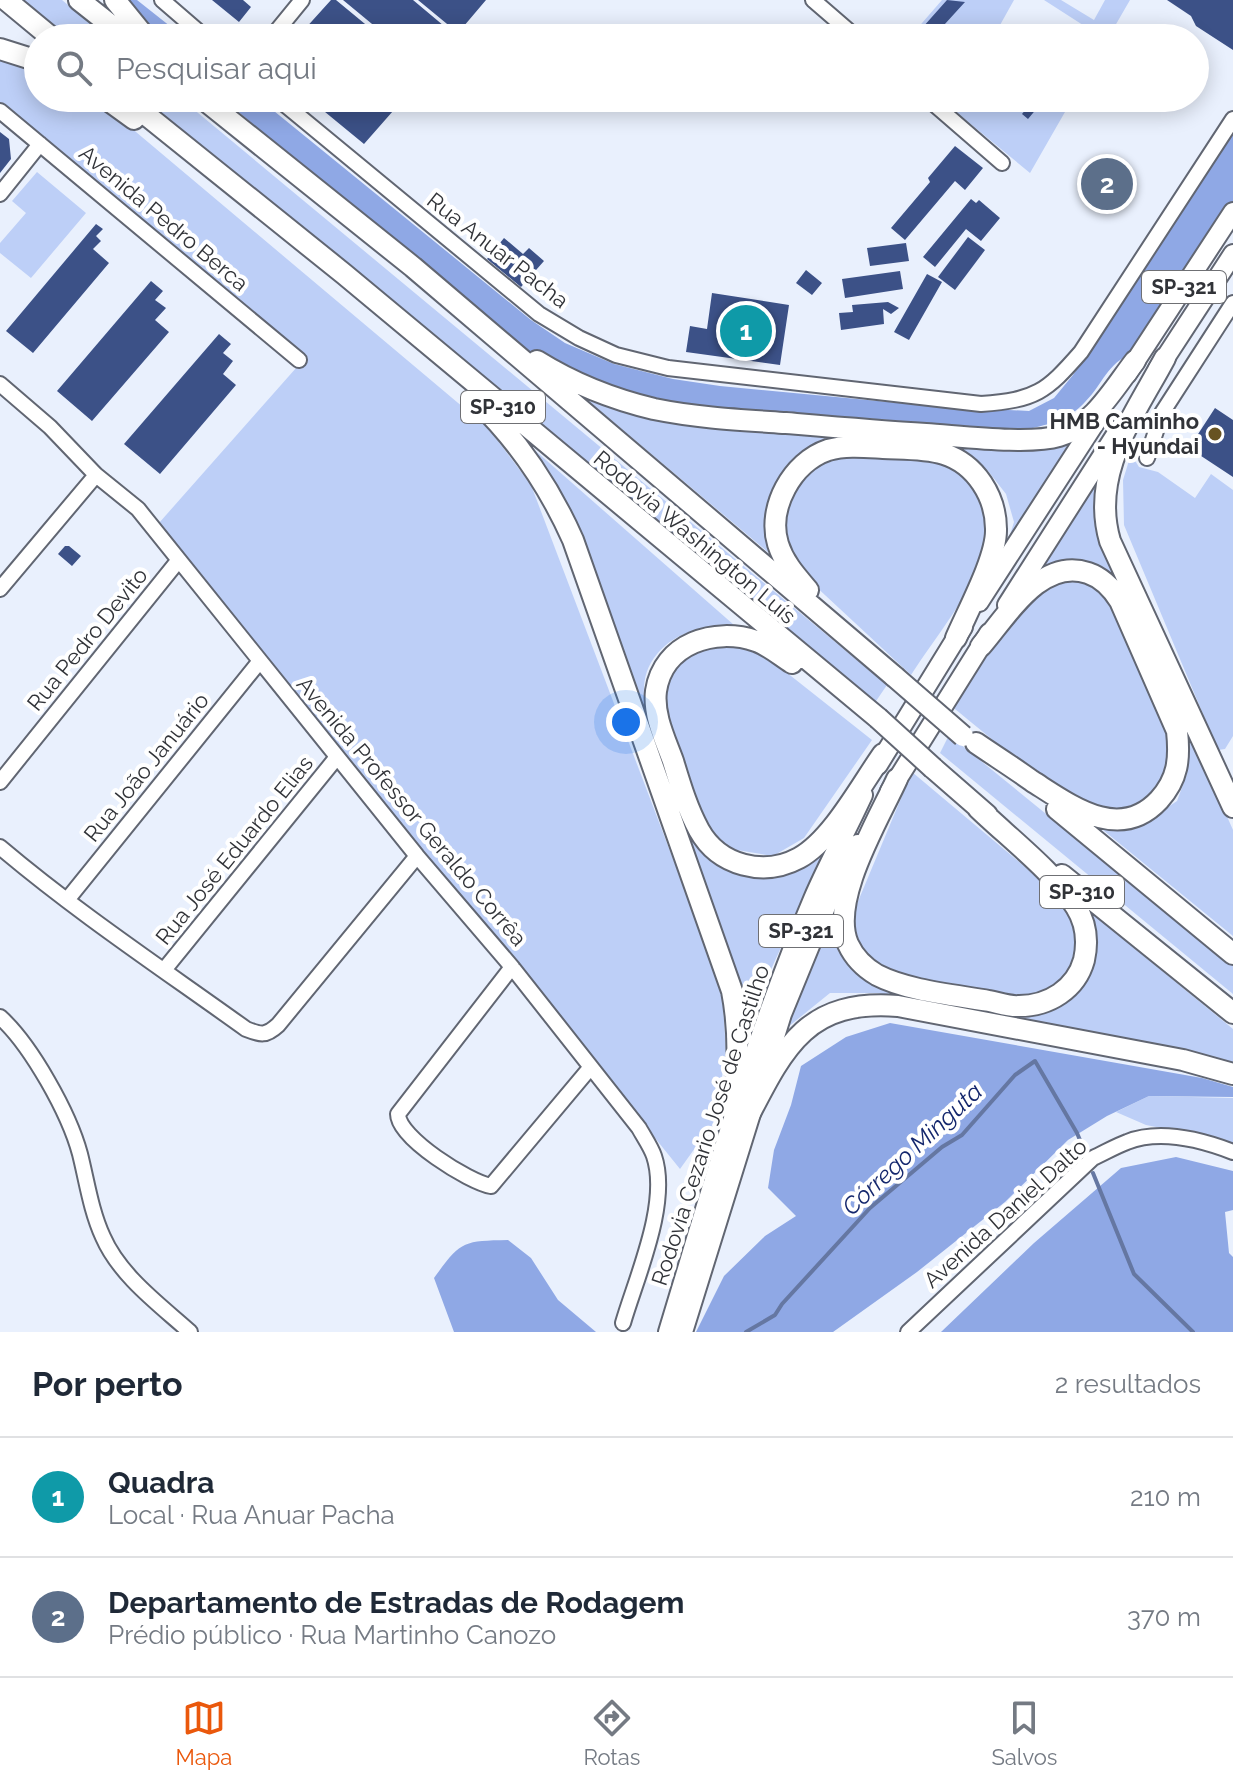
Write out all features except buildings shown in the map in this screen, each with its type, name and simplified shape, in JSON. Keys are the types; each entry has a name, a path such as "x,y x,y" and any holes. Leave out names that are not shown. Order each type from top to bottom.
{"highway":[{"path":"6,0 35,24"},
{"path":"79,0 109,24"},
{"path":"115,0 135,24"},
{"path":"0,49 24,57"},
{"path":"124,112 188,160 212,170"},
{"name":"Rodovia Washington Luís","path":"142,112 344,274 872,715 978,808 1233,1013"},
{"name":"Rodovia Washington Luís","path":"219,112 413,267 442,295 865,652 1233,954"},
{"path":"223,112 245,133"},
{"path":"413,267 563,378 624,401 703,417 983,438 1057,437 1077,428 1094,413 1135,361"},
{"path":"344,274 505,429 541,475 557,504 573,540 732,991 737,1017 741,1115"},
{"path":"1165,358 1108,471 1103,506 1105,524 1110,541 1233,807"},
{"path":"865,652 791,571 775,530 783,493 790,480 815,457 828,450 848,447 925,450 946,454 963,463 979,478 995,513 997,533 956,638"},
{"path":"970,739 1083,813 1105,818 1129,818 1151,808 1177,773 1177,731 1120,601 1112,588 1098,576 1064,569 1050,575 1033,587 981,646"},
{"path":"872,715 759,642 737,636 695,640 679,650 667,662 656,689 657,714 700,832 720,853 746,866 769,868 785,864 818,845 883,754"},
{"path":"897,779 852,877 845,904 844,928 848,944 861,963 893,982 1019,1006 1048,1000 1065,991 1083,964 1087,947 1084,923 1076,906 1054,880 978,808"},
{"path":"741,1115 788,1045 811,1025 838,1011 869,1004 898,1006 1183,1060 1233,1074"}],"main road":[{"name":"SP-321","path":"1135,361 1233,212"},
{"name":"SP-321","path":"1165,358 1233,254"},
{"name":"Rodovia Cezario José de Castilho","path":"668,1332 741,1115 832,892 897,779 1165,358"},
{"name":"Rodovia Cezario José de Castilho","path":"683,1332 774,999 814,898 883,754 1135,361"}],"street":[{"path":"162,0 190,24"},
{"path":"282,24 302,0"},
{"path":"813,0 841,24"},
{"name":"Avenida Pedro Berca","path":"0,111 299,360"},
{"name":"Rua Anuar Pacha","path":"294,112 539,314 616,355 668,368 981,404 1034,395 1052,384 1081,352 1233,119"},
{"path":"943,112 1002,163"},
{"path":"0,194 40,144"},
{"path":"1147,458 1162,413 1233,303"},
{"name":"Avenida Professor Geraldo Corrêa","path":"1,386 50,427 96,475 138,509 417,856 512,967 639,1128 654,1157 659,1188 650,1233 623,1323"},
{"path":"0,589 96,475"},
{"name":"Rua Pedro Devito","path":"0,782 178,561"},
{"name":"Rua João Januário","path":"67,900 260,661"},
{"name":"Rua José Eduardo Elias","path":"164,970 337,757"},
{"path":"0,847 164,970 246,1029 261,1035 269,1034 278,1025 417,856"},
{"path":"512,967 398,1117 408,1134 468,1179 491,1186 590,1068"},
{"path":"0,1017 30,1052 71,1130 92,1209 104,1240 126,1272 190,1332"},
{"name":"Avenida Daniel Dalto","path":"908,1332 1093,1158 1129,1141 1149,1137 1177,1137 1233,1152"}],"shaded area":[{"path":"23,0 62,0 91,24 52,24"},
{"path":"123,0 137,0 167,24 143,24"},
{"path":"942,0 1014,0 1001,24 921,24"},
{"path":"1044,0 1061,0 1094,20 1105,0 1130,0 1116,24 1081,24"},
{"path":"0,57 24,65 24,112 111,112 117,116 489,429 531,485 722,988 726,1052 710,1148 695,1148 680,1169 159,523 304,359 0,104"},
{"path":"158,112 197,112 887,685 874,704"},
{"path":"239,112 275,112 531,320 565,343 614,364 673,379 720,386 931,406 1029,411 1054,398 1073,375 1233,129 1233,204 1133,353 1117,362 1072,413 1056,421 1022,430 662,403 614,391 535,357 449,290"},
{"path":"956,112 1065,112 1030,173"},
{"path":"37,172 86,213 31,278 0,253 0,243 26,213 12,201"},
{"path":"580,394 683,423 1042,450 1080,438 1005,551 1014,522 1006,494 988,471 963,451 833,442 770,520 769,553"},
{"path":"530,446 734,625 702,629 673,640 657,654 648,668 644,683 644,698 652,731 685,819 698,844 716,862 753,876 785,875 823,855 748,1020 574,529"},
{"path":"853,453 907,455 948,461 966,473 985,502 990,537 982,563 965,595 911,675 797,569 782,538 783,510 794,488 820,460"},
{"path":"1131,454 1139,467 1158,472 1195,498 1211,474 1233,490 1233,736 1225,749 1218,750 1124,525 1123,480"},
{"path":"1099,472 1103,537 1233,830 1233,936 1103,830 1126,829 1150,819 1177,801 1187,774 1189,743 1123,593 1104,571 1037,571"},
{"path":"1058,578 1091,583 1108,594 1169,734 1171,760 1161,785 1152,795 1129,807 1101,808 1064,792 1023,764 951,706 1012,618"},
{"path":"736,642 767,657 872,740 804,838 773,856 731,849 702,826 658,701 665,668 688,647"},
{"path":"949,735 1233,966 1233,994 940,753"},
{"path":"912,772 1055,892 1077,928 1075,967 1063,984 1021,1001 892,976 870,961 853,939 854,911"},
{"path":"835,906 858,969 1023,1014 1066,999 1089,911 1233,1029 1233,1066 878,993 830,993 788,1027"},
{"path":"890,1023 1202,1078 1233,1087 1233,1097 1149,1096 1107,1116 1068,1140 1005,1202 917,1272 833,1332 696,1332 724,1276 765,1236 796,1216 768,1188 774,1150 791,1105 801,1066 846,1037"},
{"path":"1149,1096 1233,1098 1233,1146 1207,1137 1146,1125 1116,1112"},
{"path":"1176,1157 1233,1171 1233,1210 1225,1212 1229,1253 1233,1257 1233,1332 941,1332 1034,1243 1121,1168"},
{"path":"508,1240 531,1258 558,1300 596,1332 454,1332 434,1278 450,1257 464,1246 481,1241"}],"waterway":[{"name":"Córrego Minguta","path":"746,1332 775,1315 870,1208 942,1147 962,1135 1015,1075 1035,1061 1085,1152"},
{"path":"1093,1173 1134,1274 1193,1332"}],"place":[{"name":"Departamento de Estradas de Rodagem","path":"1107,184"},
{"name":"Quadra","path":"746,331"},
{"name":"HMB Caminho - Hyundai","path":"1215,434"}]}
